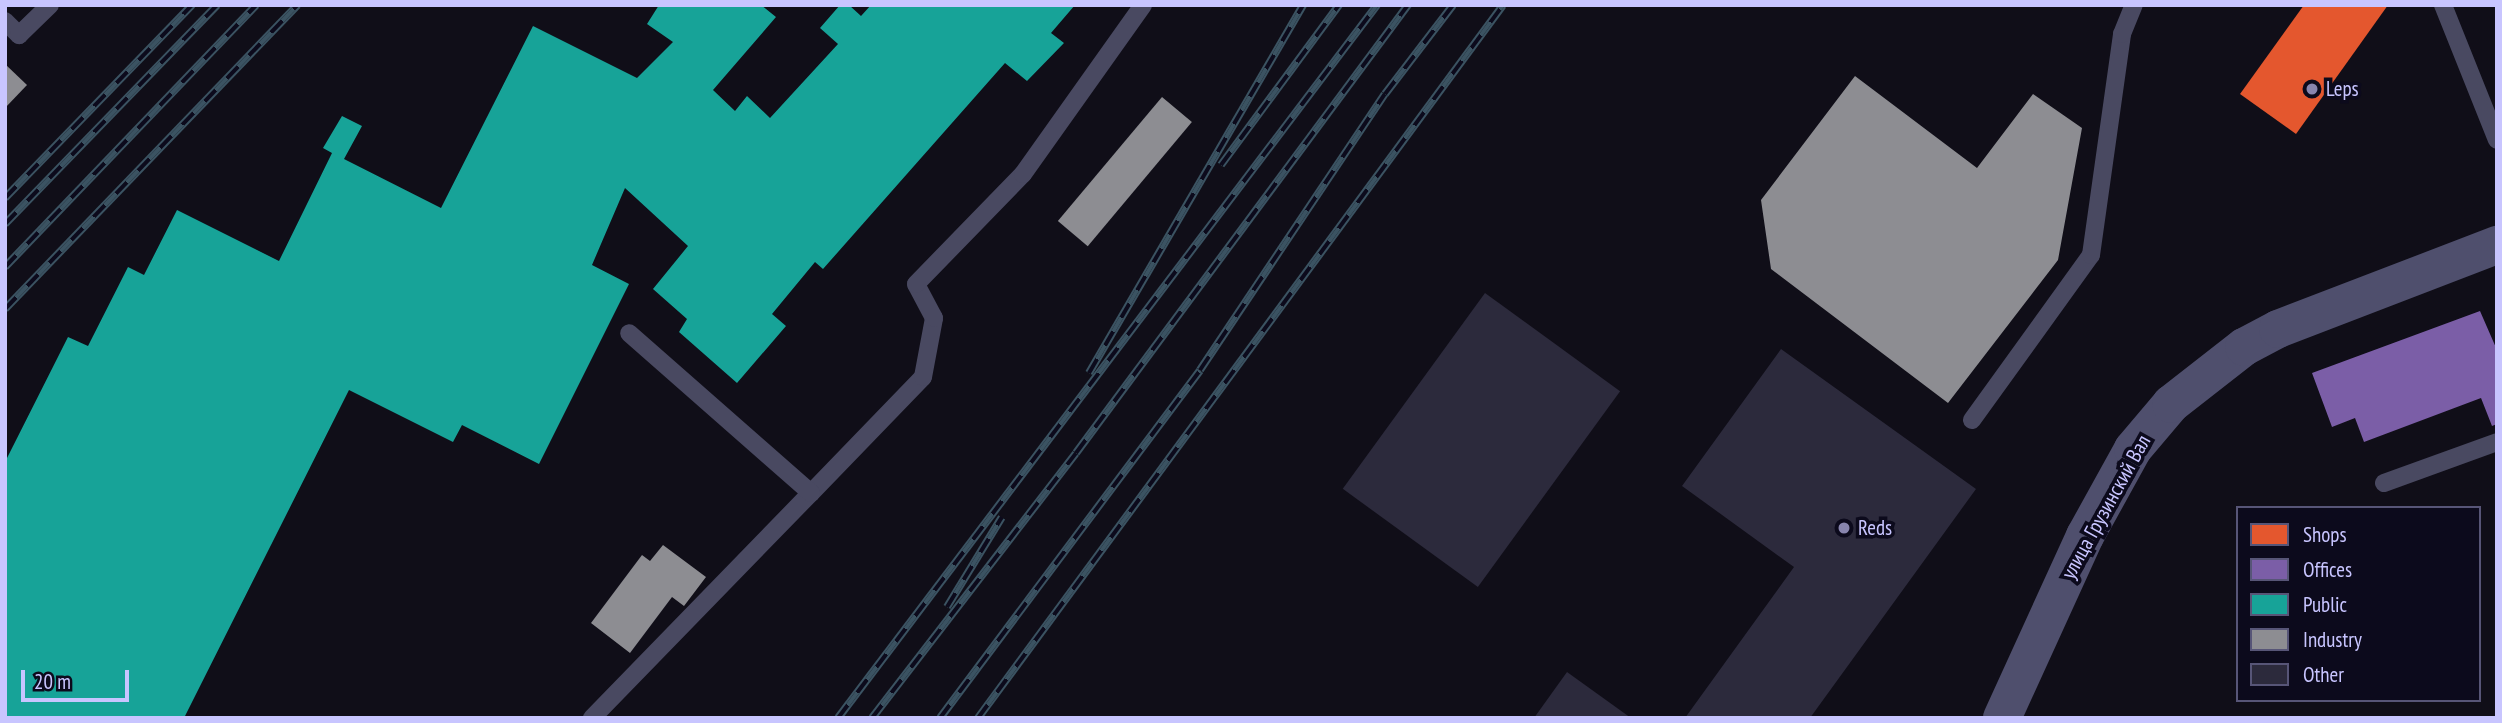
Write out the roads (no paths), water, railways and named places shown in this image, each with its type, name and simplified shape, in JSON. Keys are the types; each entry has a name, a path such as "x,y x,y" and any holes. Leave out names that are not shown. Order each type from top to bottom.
{"main road":[{"name":"улица Грузинский Вал","path":"2002,718 2085,536 2133,449 2171,404 2244,347 2278,329 2497,246"}],"lane":[{"path":"5,22 19,35 50,5"},
{"path":"592,718 923,377 934,318 916,284 1023,174 1143,5"},
{"path":"1972,420 2091,255 2122,34 2134,5"},
{"path":"2443,5 2497,140"},
{"path":"629,333 811,493"},
{"path":"2385,483 2497,442"}],"railway":[{"path":"5,198 192,5"},
{"path":"5,224 217,5"},
{"path":"5,267 256,5"},
{"path":"5,309 298,5"},
{"path":"1089,373 1303,5"},
{"path":"1221,165 1339,5"},
{"path":"838,718 1377,5"},
{"path":"872,718 1076,453 1408,5"},
{"path":"940,718 1200,370 1385,94 1453,5"},
{"path":"978,718 1503,5"},
{"path":"947,607 1002,517"}],"place":[{"name":"Leps","path":"2312,89"},
{"name":"Reds","path":"1844,528"}]}
